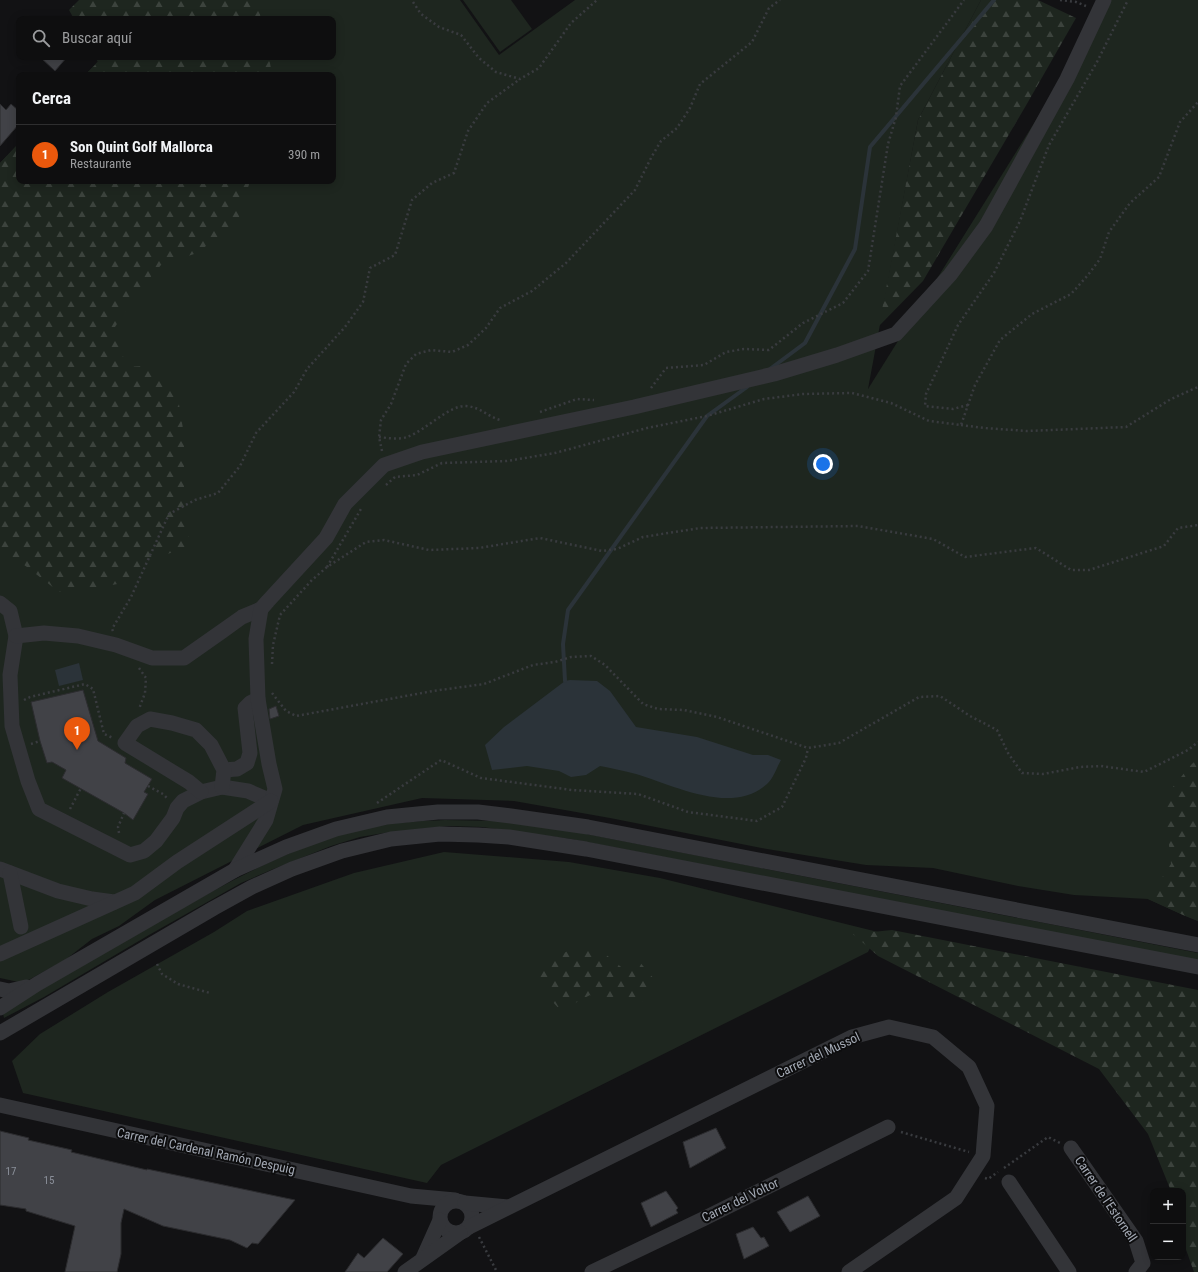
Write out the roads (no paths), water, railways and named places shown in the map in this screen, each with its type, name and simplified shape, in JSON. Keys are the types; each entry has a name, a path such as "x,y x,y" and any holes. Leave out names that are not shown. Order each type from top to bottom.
{"street":[{"path":"235,870 266,820 275,789 269,764 258,699 256,639 261,609 326,538 345,504 384,465 422,452 634,407 774,374 837,355 896,334 950,275 986,226 1067,79 1102,5"},
{"path":"0,603 10,611 16,636 10,675 12,726 28,781 39,809 130,855 144,851 156,841 173,818 177,808 184,801 201,792 222,787 248,791 271,801"},
{"path":"16,636 44,633 78,636 120,646 152,658 184,658 242,617 261,609"},
{"path":"224,770 237,769 247,764 250,753 245,708 250,703 258,699"},
{"path":"201,792 189,782 125,744 137,726 150,719 172,723 196,730 211,744 224,770 222,787"},
{"path":"0,954 134,893 177,862 271,801"},
{"path":"0,1008 37,984 235,870 286,847 336,829 387,818 438,812 478,812 588,828 1198,945"},
{"path":"0,1033 214,908 259,884 292,869 342,851 391,839 440,834 509,837 586,849 1198,967"},
{"path":"5,871 58,891 92,899 114,902"},
{"path":"5,871 21,927"},
{"path":"0,989 9,991 37,984"},
{"name":"Carrer del Mussol","path":"405,1272 467,1228 852,1037 889,1027 933,1037 970,1067 987,1106 983,1156 956,1198 849,1272"},
{"name":"Carrer del Cardenal Ramón Despuig","path":"0,1106 411,1196 460,1202"},
{"name":"Carrer del Voltor","path":"592,1272 888,1127"},
{"name":"Carrer de l'Estornell","path":"1071,1148 1136,1241 1143,1263 1136,1272"},
{"path":"1009,1182 1069,1272"},
{"name":"Carrer del Cardenal Ramón Despuig","path":"411,1196 440,1217"},
{"path":"449,1202 460,1202 472,1211 472,1222 467,1228 455,1233 445,1229 442,1225 440,1217 441,1209 449,1202"},
{"name":"Carrer del Mussol","path":"460,1202 508,1207"},
{"name":"Carrer del Mussol","path":"422,1259 440,1217"}],"waterway":[{"path":"770,369 805,343 855,249 870,147 994,0"},
{"path":"565,681 563,644 568,610 707,416 747,387"}],"place":[{"name":"Son Quint Golf Mallorca","path":"77,750"}]}
